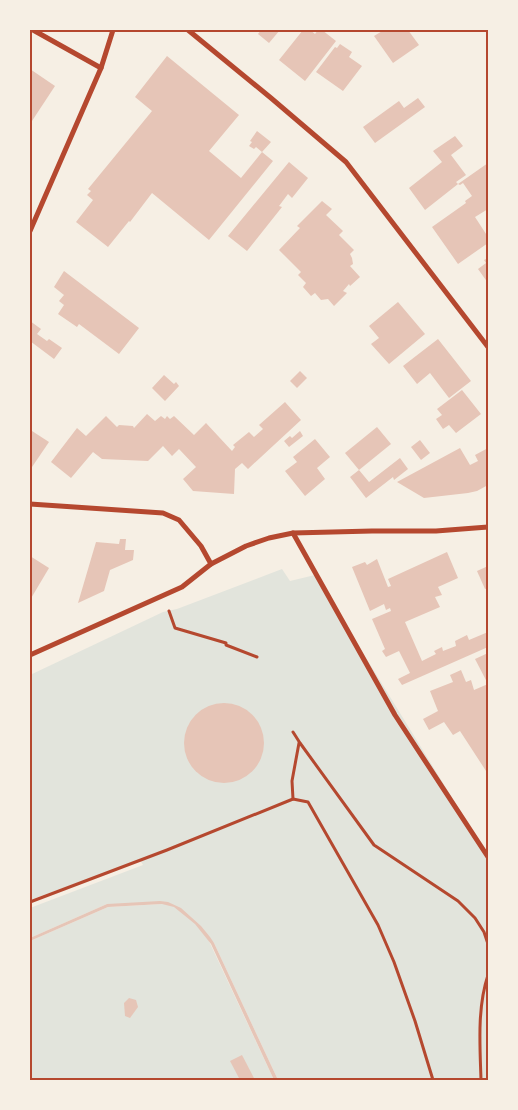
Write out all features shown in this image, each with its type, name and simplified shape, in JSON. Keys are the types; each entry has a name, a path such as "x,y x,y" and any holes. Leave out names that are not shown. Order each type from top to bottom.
{"street":[{"path":"33,30 101,68"},
{"path":"30,231 101,68 113,30"},
{"path":"188,30 346,162 488,347"},
{"path":"30,504 164,513 178,520 201,546 211,564"},
{"path":"30,655 182,587 211,564 246,546 269,538 292,533 372,530 436,531 488,527"},
{"path":"292,533 396,715 488,857"}],"path":[{"path":"168,606 175,628 226,643 226,645 257,656"},
{"path":"293,732 374,845 458,901 475,918 484,932 488,944"},
{"path":"293,799 292,781 300,743"},
{"path":"30,902 167,850 293,799 308,802 378,926 394,962 433,1080"},
{"path":"481,1080 481,1014 484,986 488,975"}],"shaded area":[{"path":"282,569 290,581 315,575 488,856 488,1080 278,1080 214,943 208,939 274,1080 30,1080 30,941 108,907 163,904 107,904 30,938 30,908 143,865 140,860 30,900 30,675 163,612 177,609"}],"building":[{"path":"261,30 280,30 269,43 258,34"},
{"path":"303,30 310,30 315,34 318,30 322,30 336,41 305,81 279,60"},
{"path":"384,30 408,30 419,45 393,63 374,36"},
{"path":"340,44 352,52 349,57 362,66 343,91 316,72 335,47 337,48"},
{"path":"167,56 239,115 209,151 241,178 262,152 273,161 209,240 152,193 108,247 76,222 93,200 87,195 91,191 88,189 152,111 135,97"},
{"path":"30,69 55,86 30,124"},
{"path":"418,98 425,107 375,143 363,127 399,101 404,108"},
{"path":"257,131 271,142 262,152 256,147 254,149 249,146"},
{"path":"455,136 463,146 451,155 466,175 456,182 458,184 425,210 409,188 442,162 433,151"},
{"path":"289,162 308,178 292,198 288,194 279,206 282,207 247,251 228,236"},
{"path":"488,163 488,209 475,217 488,237 488,243 458,264 432,227 466,203 465,201 472,196 463,183 458,184"},
{"path":"322,201 332,209 326,215 343,231 339,235 354,250 350,254 353,264 350,266 360,277 350,286 349,284 343,291 347,293 334,306 328,299 321,300 315,293 311,296 303,287 306,283 298,275 301,272 279,250 300,228 297,226"},
{"path":"488,258 488,283 478,269 486,263 484,260"},
{"path":"64,271 139,328 119,354 79,324 77,327 58,314 64,305 59,301 64,295 54,287"},
{"path":"398,302 425,334 389,364 371,344 379,338 369,326"},
{"path":"30,321 41,329 37,334 47,341 49,339 62,348 54,359 30,341"},
{"path":"438,339 471,381 449,398 430,373 417,384 403,366"},
{"path":"300,371 307,378 297,388 290,381"},
{"path":"164,375 179,386 165,401 152,388"},
{"path":"462,390 481,414 456,433 449,425 443,429 436,419 442,415 437,409"},
{"path":"285,402 301,420 248,469 242,463 235,469 234,494 193,491 183,479 196,467 179,449 172,456 163,446 148,461 102,459 93,452 71,478 51,462 77,428 86,436 106,416 117,427 119,425 133,426 134,428 147,414 155,421 161,416 165,419 167,416 170,419 174,416 194,435 206,423 232,451 235,447 233,445 249,432 254,437 263,429 259,425"},
{"path":"377,427 391,444 359,470 345,453"},
{"path":"32,431 49,442 32,467 30,466 30,434"},
{"path":"300,431 303,436 289,447 284,441 290,436 292,438"},
{"path":"315,439 330,457 317,468 325,479 305,496 285,471 297,462 293,457"},
{"path":"420,440 430,453 421,460 411,447"},
{"path":"460,448 470,465 478,461 475,455 488,448 488,485 468,493 424,498 397,482"},
{"path":"400,458 408,469 394,480 393,477 366,498 350,477 359,470 369,482"},
{"path":"120,539 126,539 125,550 134,550 133,560 110,570 104,591 78,603 96,542 119,544"},
{"path":"447,552 458,578 438,587 442,595 435,597 440,607 405,622 422,661 436,654 434,651 442,647 443,651 456,646 455,641 467,635 469,640 488,632 488,647 402,685 398,679 410,673 399,651 386,657 382,651 385,649 372,619 391,611 390,608 386,610 384,604 370,611 352,567 365,562 367,565 377,559 388,587 391,586 388,579"},
{"path":"30,556 49,568 30,600"},
{"path":"488,566 488,588 485,589 477,571"},
{"path":"488,653 488,684 475,659"},
{"path":"461,670 466,682 471,680 474,690 488,684 488,774 460,731 453,735 444,722 429,730 423,719 438,711 430,691 453,682 450,675"},
{"path":"224,703 239,706 252,715 261,728 264,743 261,758 252,771 239,780 224,783 209,780 196,771 187,758 184,743 187,728 196,715 209,706"},
{"path":"168,902 181,908 201,926 214,943 278,1080 274,1080 211,944 195,924 174,907 162,904 108,907 30,941 30,938 107,904"},
{"path":"129,998 136,1000 138,1007 130,1018 125,1016 124,1003"},
{"path":"242,1055 255,1080 240,1080 230,1061"}]}
